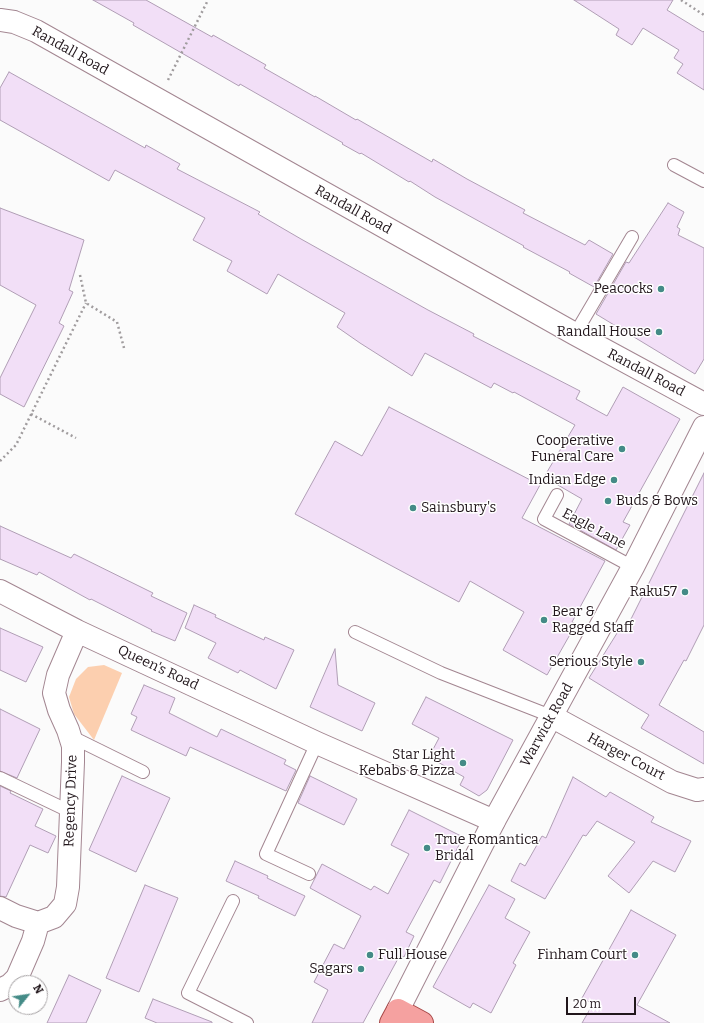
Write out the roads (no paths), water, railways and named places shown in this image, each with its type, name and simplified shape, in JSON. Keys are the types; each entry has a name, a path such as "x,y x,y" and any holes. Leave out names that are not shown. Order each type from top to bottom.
{"main road":[{"path":"394,1017 422,1023"}],"street":[{"name":"Randall Road","path":"0,20 14,22 36,31 575,334 704,404"},
{"name":"Warwick Road","path":"394,1017 494,821 698,450 704,427"},
{"name":"Queen's Road","path":"0,591 77,631 195,684 317,743 494,821"},
{"name":"Regency Drive","path":"38,923 54,917 65,904 68,888 73,746 54,693 58,675 77,631"},
{"name":"Harger Court","path":"551,716 672,782 697,790 704,789"},
{"path":"0,908 16,916 38,923 34,941 17,978 10,985 0,990"}],"lane":[{"path":"674,165 703,177"},
{"path":"575,334 632,237"},
{"name":"Eagle Lane","path":"557,495 544,519 633,567"},
{"path":"355,632 441,673 551,716"},
{"path":"70,736 143,772"},
{"path":"309,874 266,854 317,743"},
{"path":"0,778 71,812"},
{"path":"233,901 188,993 248,1023"}],"place":[{"name":"Peacocks","path":"661,289"},
{"name":"Randall House","path":"659,332"},
{"name":"Cooperative Funeral Care","path":"622,449"},
{"name":"Indian Edge","path":"614,480"},
{"name":"Buds & Bows","path":"608,501"},
{"name":"Sainsbury's","path":"413,508"},
{"name":"Raku57","path":"685,592"},
{"name":"Bear & Ragged Staff","path":"544,620"},
{"name":"Serious Style","path":"641,662"},
{"name":"Star Light Kebabs & Pizza","path":"463,763"},
{"name":"True Romantica Bridal","path":"427,848"},
{"name":"Full House","path":"370,955"},
{"name":"Finham Court","path":"635,955"},
{"name":"Sagars","path":"361,969"}]}
